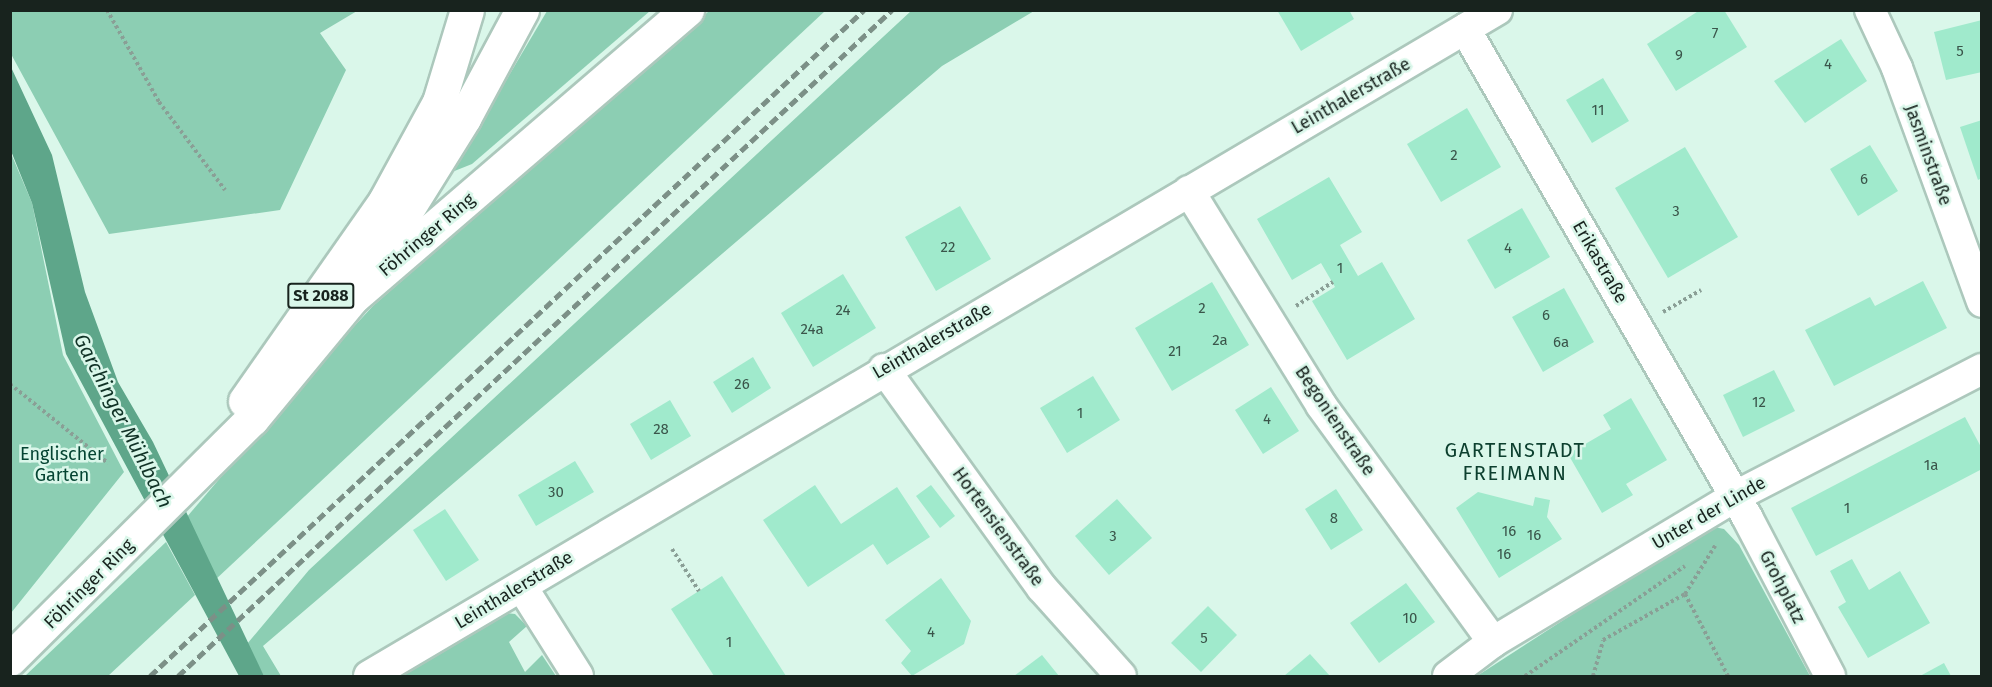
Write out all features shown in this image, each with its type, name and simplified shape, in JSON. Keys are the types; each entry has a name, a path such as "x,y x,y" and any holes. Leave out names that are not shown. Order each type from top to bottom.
{"highway":[{"name":"Föhringer Ring","path":"189,481 339,272 439,102 467,10"},
{"path":"439,102 486,10"},
{"path":"352,298 464,118 522,10"},
{"name":"Föhringer Ring","path":"10,659 118,556 252,419 352,298 687,10"}],"street":[{"name":"Leinthalerstraße","path":"369,676 522,587 884,369 1497,10"},
{"name":"Jasminstraße","path":"1870,10 1897,68 1982,302"},
{"name":"Erikastraße","path":"1465,29 1741,507"},
{"name":"Begonienstraße","path":"1189,191 1321,405 1493,642"},
{"name":"Hortensienstraße","path":"884,369 1042,588 1121,676"},
{"name":"Unter der Linde","path":"1448,676 1493,642 1741,507 1982,369"},
{"name":"Grohplatz","path":"1741,507 1830,676"},
{"path":"522,587 578,676"}],"path":[{"path":"107,10 159,102 225,190"},
{"path":"1270,322 1333,282"},
{"path":"1637,327 1701,290"},
{"path":"10,384 108,463"},
{"path":"1593,676 1603,640 1685,594 1741,507"},
{"path":"1526,676 1715,546"},
{"path":"672,549 699,591"},
{"path":"1685,594 1728,676"}],"green space":[{"path":"10,11 357,11 320,33 346,70 280,210 109,234 11,54"},
{"path":"547,11 650,11 472,164 452,172"},
{"path":"709,11 825,11 215,580 186,518 302,382 373,306"},
{"path":"911,11 1034,11 942,66 263,646 281,676 264,676 247,644 309,570"},
{"name":"Englischer Garten","path":"10,151 32,203 63,355 124,472 11,613"},
{"path":"1709,526 1724,529 1739,545 1810,676 1477,676"},
{"path":"166,542 195,595 108,676 25,676"},
{"path":"504,613 515,614 527,626 509,642 525,672 542,655 556,676 400,676"}],"water":[{"name":"Garchinger Mühlbach","path":"10,65 52,155 85,292 118,382 153,442 264,676 239,676 66,354 32,203 11,151"}],"building":[{"path":"1277,10 1349,10 1354,19 1301,51"},
{"path":"1700,10 1724,10 1747,47 1676,91 1647,44"},
{"path":"1982,20 1982,72 1946,80 1934,32"},
{"path":"1841,39 1867,81 1805,123 1774,81"},
{"path":"1603,78 1629,121 1592,143 1566,100"},
{"path":"1467,108 1501,167 1441,202 1407,144"},
{"path":"1982,120 1982,178 1978,180 1960,127"},
{"path":"1870,145 1898,191 1858,216 1830,169"},
{"path":"1685,147 1738,237 1668,278 1615,188"},
{"path":"1329,177 1362,232 1340,245 1358,276 1382,262 1415,319 1347,360 1312,301 1335,287 1321,263 1292,280 1257,219"},
{"path":"960,206 991,259 936,291 905,237"},
{"path":"1522,208 1550,257 1495,289 1467,240"},
{"path":"843,274 876,328 813,367 781,313"},
{"path":"1923,281 1947,328 1834,386 1805,330 1870,297 1875,306"},
{"path":"1212,282 1249,345 1172,391 1135,328"},
{"path":"1564,288 1594,342 1543,372 1512,317"},
{"path":"753,357 771,388 732,413 713,382"},
{"path":"1774,370 1795,411 1743,437 1723,395"},
{"path":"1093,376 1120,420 1067,453 1040,408"},
{"path":"1271,387 1299,431 1263,454 1235,410"},
{"path":"1631,398 1667,460 1626,484 1633,495 1602,513 1568,454 1611,429 1603,415"},
{"path":"670,400 691,436 651,460 630,424"},
{"path":"1965,417 1982,449 1982,469 1816,556 1791,508"},
{"path":"575,461 594,492 536,526 518,495"},
{"path":"815,485 841,524 897,487 930,537 887,565 873,544 808,587 763,520"},
{"path":"931,485 955,516 940,528 916,496"},
{"path":"1336,489 1363,530 1331,550 1305,509"},
{"path":"1478,492 1533,506 1535,497 1550,500 1547,517 1562,539 1499,578 1456,508"},
{"path":"1117,499 1152,538 1109,575 1075,536"},
{"path":"445,509 479,560 446,581 413,530"},
{"path":"1852,559 1869,590 1900,571 1930,623 1868,658 1838,607 1846,602 1830,571"},
{"path":"722,576 786,676 714,676 671,609"},
{"path":"941,578 971,621 964,644 912,676 901,663 911,651 885,620"},
{"path":"1406,583 1435,622 1379,663 1350,623"},
{"path":"1208,606 1237,635 1201,672 1171,643"},
{"path":"1310,654 1330,676 1284,676"},
{"path":"1042,655 1059,676 1014,676"},
{"path":"1944,663 1951,676 1920,676"}],"railway":[{"path":"150,676 864,10"},
{"path":"178,676 892,10"}],"district":[{"name":"GARTENSTADT FREIMANN","path":"1515,462"}]}
